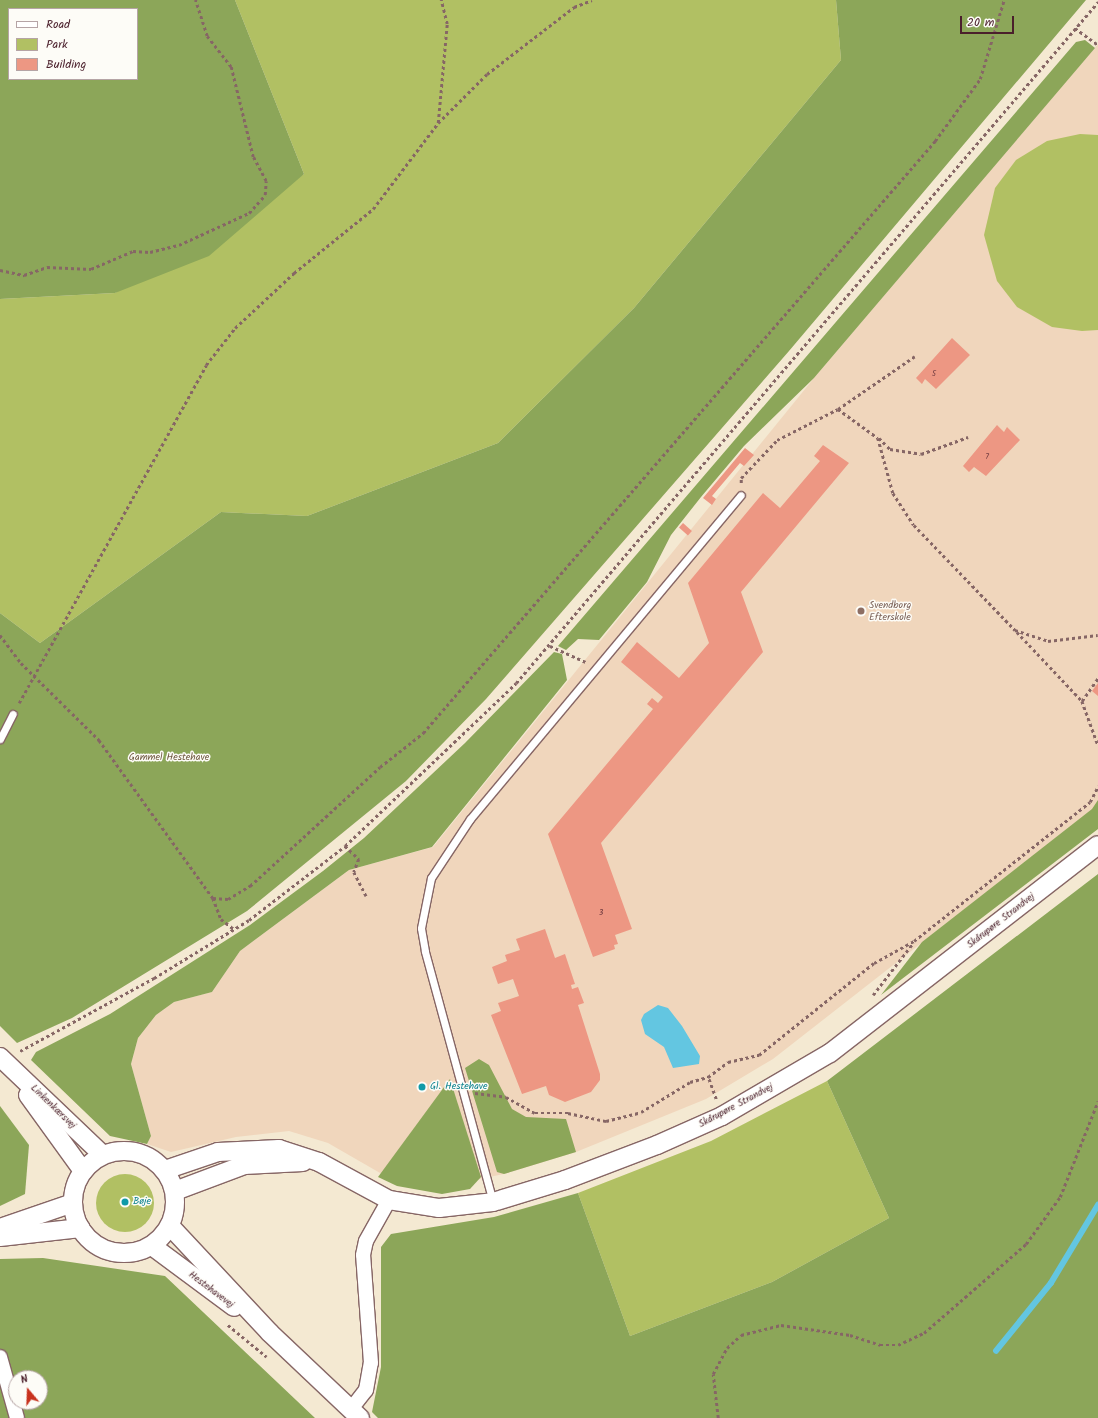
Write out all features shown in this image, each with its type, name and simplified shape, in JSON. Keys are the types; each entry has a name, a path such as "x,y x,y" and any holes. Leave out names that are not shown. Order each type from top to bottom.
{"street":[{"name":"Skårupøre Strandvej","path":"165,1170 218,1152 248,1148 279,1149 318,1162 389,1200 439,1208 493,1202 657,1146 722,1116 830,1053 1098,846"},
{"name":"Linkenkærsvej","path":"1,1058 103,1155"},
{"name":"Linkenkærsvej","path":"1,1058 83,1171"},
{"path":"137,1152 165,1170 175,1191 175,1209 170,1226 152,1246 119,1253 90,1241 80,1228 73,1203 83,1171 103,1155 137,1152"},
{"name":"Skårupøre Strandvej","path":"175,1191 244,1164 318,1162"},
{"path":"356,1414 366,1390 371,1363 363,1255 366,1241 389,1200"},
{"path":"0,1228 73,1203"},
{"name":"Hestehavevej","path":"170,1226 270,1333 356,1414"},
{"path":"0,1238 80,1228"},
{"name":"Hestehavevej","path":"152,1246 270,1333"},
{"path":"0,1357 17,1418"}],"lane":[{"path":"493,1202 425,951 421,928 431,878 470,819 599,667 741,495"},
{"path":"0,739 13,714"}],"path":[{"path":"0,270 24,275 47,268 91,269 133,251 150,252 179,245 249,212 265,195 266,181 252,157 231,68 207,36 195,0"},
{"path":"438,123 447,24 441,0"},
{"path":"13,714 35,678 206,365 235,328 294,273 373,209 438,123 487,74 574,7 592,0"},
{"path":"213,898 228,899 250,886 438,716 935,141 980,80 1004,0"},
{"path":"1,1058 50,1038 234,929 345,846 550,646 1098,2"},
{"path":"1075,28 1098,45"},
{"path":"741,495 742,478 777,440 838,409 915,356"},
{"path":"838,409 878,438 890,449 921,454 968,437"},
{"path":"878,438 893,493 914,525 1082,701 1098,745"},
{"path":"1015,630 1048,641 1098,635"},
{"path":"0,635 35,678 99,740 213,898 221,919 234,929"},
{"path":"550,646 599,667"},
{"path":"1082,701 1098,678"},
{"path":"464,1094 494,1093 535,1113 568,1113 606,1121 641,1112 690,1082 708,1077 728,1062 759,1056 874,963 914,941 1090,802 1098,786"},
{"path":"345,846 359,859 354,872 366,896"},
{"path":"876,1018 868,1002 914,941"},
{"path":"708,1077 722,1116"},
{"path":"718,1418 713,1374 727,1348 741,1335 781,1325 850,1335 880,1345 898,1345 924,1333 1026,1244 1060,1198 1098,1101"},
{"path":"226,1323 274,1363"}],"shaded area":[{"name":"Svendborg Efterskole","path":"1098,44 1098,805 773,1059 706,1099 576,1152 504,1174 430,1189 387,1177 328,1143 289,1131 236,1137 171,1152 147,1144 151,1136 131,1064 138,1038 156,1015 174,1002 212,992 240,951 349,870 433,847 814,378"}],"green space":[{"path":"0,0 235,0 304,174 209,256 115,293 0,299"},
{"path":"235,0 836,0 841,60 634,308 498,443 307,516 221,512 40,643 0,613 0,299 115,293 304,174"},
{"name":"Gammel Hestehave","path":"836,0 1086,0 789,351 486,699 406,781 247,911 72,1018 17,1043 0,1026 0,613 40,643 221,512 307,516 498,443 634,308 841,60"},
{"path":"1085,40 1095,48 814,378 744,446 701,497 671,535 647,582 599,640 578,639 566,650 558,646 1076,42"},
{"path":"1080,134 1098,135 1098,330 1082,331 1052,327 1017,307 997,281 984,235 995,188 1016,160 1047,141"},
{"path":"554,652 562,654 567,680 432,847 349,870 240,951 212,992 174,1002 156,1015 138,1038 131,1064 151,1136 147,1144 110,1136 31,1060 36,1052 110,1014 250,925 323,871 364,838 465,743"},
{"path":"1098,800 1098,829 881,995 922,942 1092,809"},
{"path":"1098,874 1098,1418 378,1418 372,1412 381,1367 381,1247 391,1234 494,1217 578,1193 630,1336 772,1282 889,1218 827,1081"},
{"path":"479,1059 489,1065 512,1109 526,1117 566,1119 576,1152 504,1174 497,1172 465,1068"},
{"path":"450,1079 481,1177 470,1189 442,1194 397,1186 378,1177"},
{"path":"827,1081 889,1218 772,1282 630,1336 578,1193 711,1141"},
{"path":"0,1106 29,1145 25,1194 0,1206"},
{"path":"119,1174 131,1174 146,1182 154,1197 154,1209 146,1224 131,1232 119,1232 104,1224 96,1209 96,1197 104,1182"},
{"path":"43,1258 165,1276 315,1418 0,1418 0,1259"}],"water":[{"path":"658,1005 668,1008 682,1026 700,1056 699,1064 673,1068 664,1047 645,1034 641,1020 644,1014"}],"building":[{"path":"952,338 970,355 936,389 925,379 922,384 916,378"},
{"path":"997,425 1004,432 1007,427 1020,440 986,476 974,467 969,472 963,466"},
{"path":"823,445 849,463 741,592 763,652 601,843 632,929 615,935 618,944 614,945 615,949 593,957 548,834 653,709 647,704 652,698 658,703 663,697 621,662 637,642 679,678 709,643 688,583 763,493 780,508 820,461 814,456"},
{"path":"745,448 754,455 744,466 740,463 712,496 716,499 712,505 703,498"},
{"path":"683,523 692,531 688,535 679,527"},
{"path":"1098,683 1098,696 1092,691"},
{"path":"545,929 555,958 565,954 575,984 571,985 572,989 578,987 584,1003 578,1005 600,1074 600,1080 591,1092 565,1102 549,1095 546,1086 522,1094 491,1015 501,1011 498,1003 519,996 513,979 498,984 492,967 507,961 505,955 520,950 516,939"}],"waterway":[{"path":"996,1351 1051,1283 1098,1205"}],"place":[{"name":"Svendborg Efterskole","path":"861,611"},
{"name":"Gl. Hestehave","path":"422,1087"},
{"name":"Bøje","path":"125,1202"}]}
